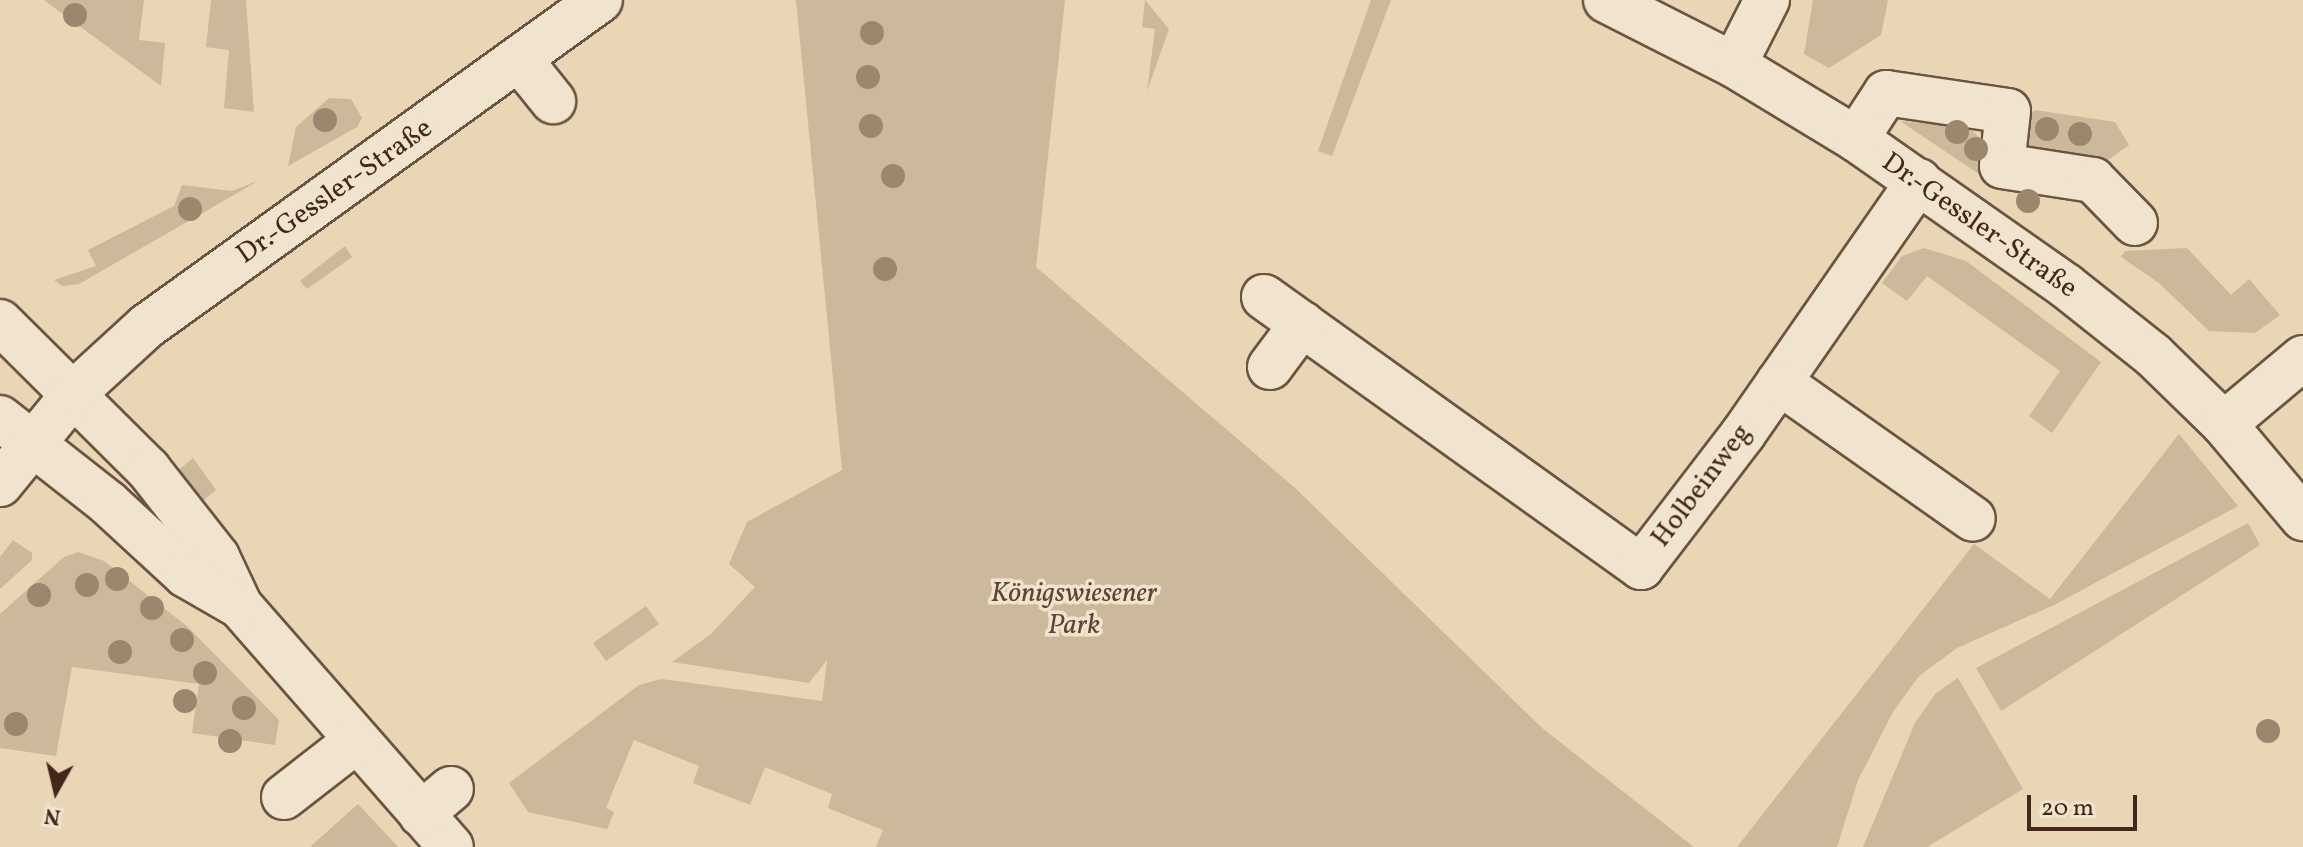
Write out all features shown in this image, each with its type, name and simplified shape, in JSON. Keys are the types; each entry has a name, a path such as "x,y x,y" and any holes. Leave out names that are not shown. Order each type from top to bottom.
{"street":[{"name":"Dr.-Gessler-Straße","path":"0,484 15,430 76,391 183,298 600,0"},
{"name":"Dr.-Gessler-Straße","path":"1606,0 1734,65 1919,181 2153,355 2224,424 2303,518"},
{"path":"1734,65 1767,0"},
{"path":"520,60 553,101"},
{"path":"1856,139 1881,82 2008,111 2002,166 2093,180 2135,223"},
{"name":"Holbeinweg","path":"1264,297 1641,567 1779,382 1919,181"},
{"path":"0,322 76,391 179,508 217,557 240,606 356,741 436,801 451,847"},
{"path":"1270,367 1302,324"},
{"path":"2224,424 2303,358"},
{"path":"1779,382 1973,519"},
{"path":"15,430 108,503 186,575 240,606"},
{"path":"284,797 356,741"}],"green space":[{"path":"44,0 144,0 139,40 165,43 161,86"},
{"path":"211,0 246,0 254,112 224,108 229,50 206,47"},
{"name":"Königswiesener Park","path":"796,0 1065,0 1036,267 1294,487 1542,728 1694,847 876,847 883,830 828,808 832,794 765,767 750,805 693,783 699,766 634,740 606,808 614,812 607,829 528,812 509,783 639,685 662,679 822,701 827,660 809,683 672,662 711,634 755,587 729,564 747,522 842,470"},
{"path":"1145,0 1169,29 1147,91 1155,29 1142,27"},
{"path":"1371,0 1391,0 1332,156 1318,151"},
{"path":"1813,0 1888,0 1881,35 1829,68 1804,54"},
{"path":"329,98 351,99 362,118 357,127 288,166 296,127"},
{"path":"2035,110 2115,122 2129,145 2104,163 2028,151 2023,144 2029,115"},
{"path":"1900,121 1967,127 1978,136 1984,168 1979,174"},
{"path":"258,181 79,284 62,286 54,280 96,266 88,250 174,206 182,185 232,191"},
{"path":"345,246 352,257 307,289 300,281"},
{"path":"1924,248 1966,261 2101,362 2052,433 2029,416 2060,371 1927,276 1907,301 1882,283 1902,256"},
{"path":"2187,248 2231,295 2249,279 2280,315 2255,333 2209,331 2159,283 2121,257 2125,251"},
{"path":"2179,434 2238,506 2054,605 1957,648 1919,676 1893,712 1858,780 1837,847 1737,847 1974,544 2050,599"},
{"path":"193,458 216,490 199,504 175,473"},
{"path":"2248,523 2260,545 2001,711 1976,668"},
{"path":"13,540 32,553 32,560 0,589 0,557"},
{"path":"78,552 104,561 188,627 279,720 275,745 192,733 199,684 72,667 56,756 0,748 0,614 64,557"},
{"path":"646,606 659,624 606,661 593,643"},
{"path":"1958,678 2023,789 1927,847 1863,847 1915,723 1936,693"},
{"path":"358,804 398,847 311,846"}]}
